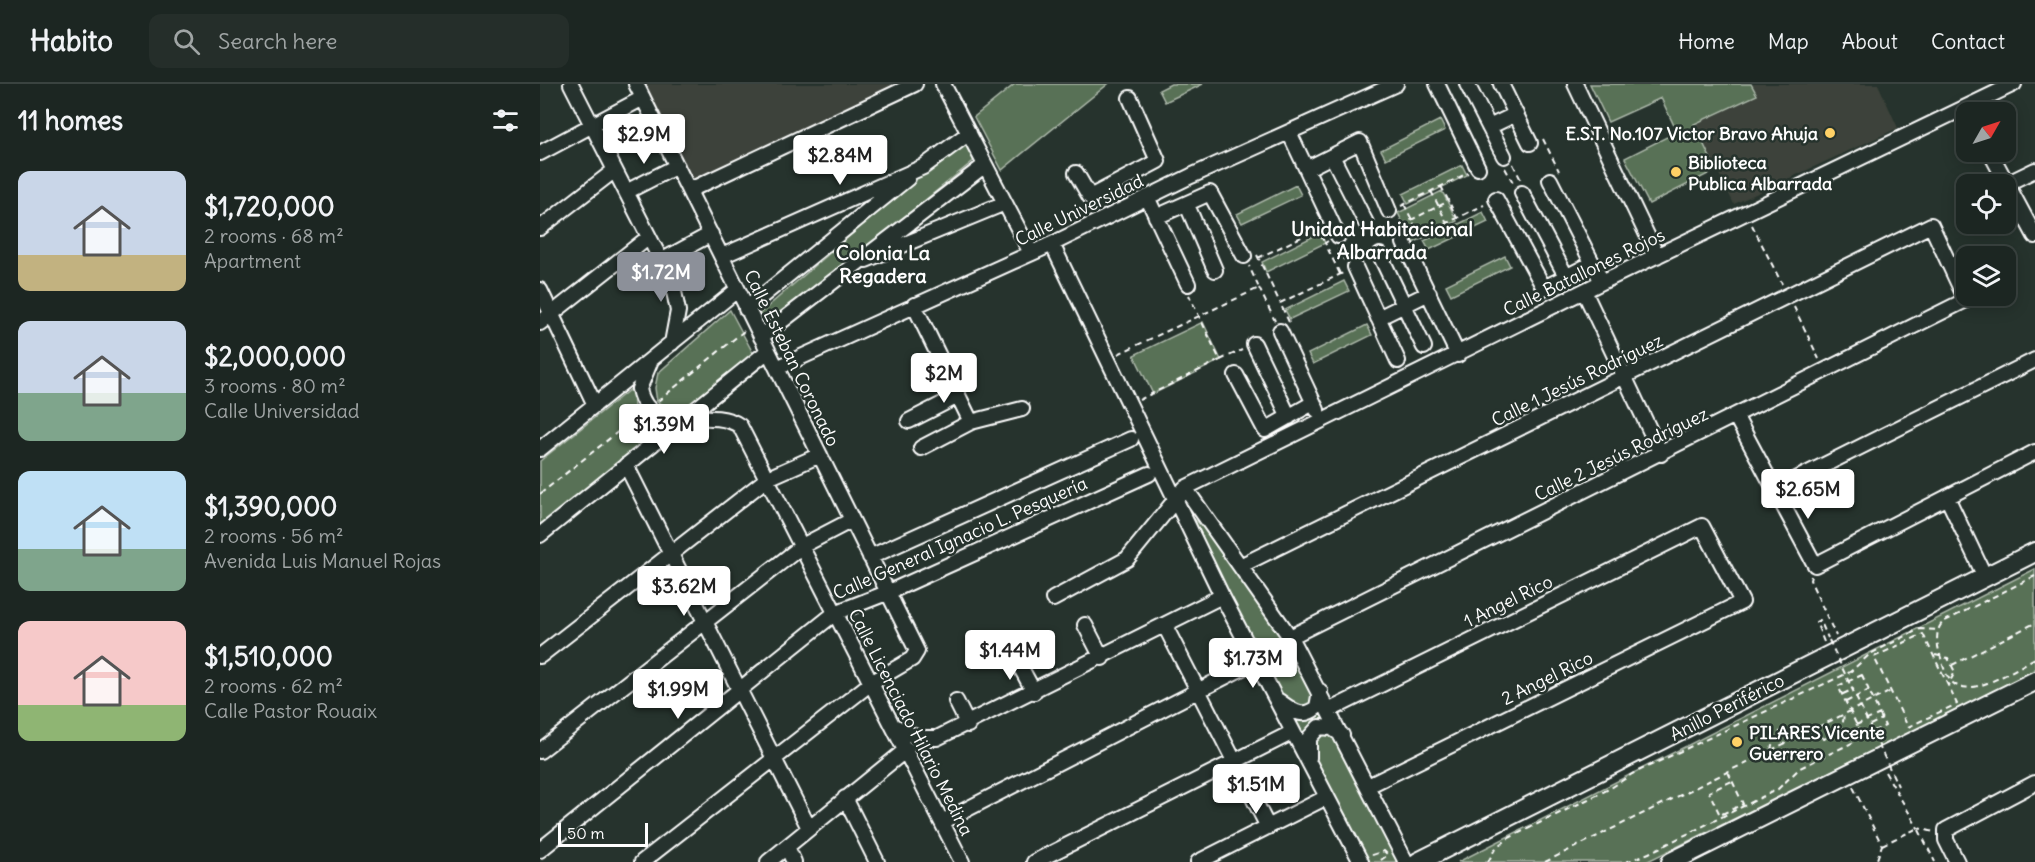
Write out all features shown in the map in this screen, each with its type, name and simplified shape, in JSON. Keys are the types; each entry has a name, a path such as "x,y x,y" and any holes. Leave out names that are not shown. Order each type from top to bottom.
{"main road":[{"name":"Anillo Periférico","path":"1418,862 1835,645 2035,552"},
{"path":"1671,862 2035,681"}],"street":[{"path":"571,84 672,282 678,311 672,343"},
{"name":"Calle Esteban Coronado","path":"636,84 690,190 746,309 917,647 912,659 871,683"},
{"path":"690,190 915,84"},
{"path":"943,84 1030,253"},
{"name":"Calle Universidad","path":"777,368 1052,244 1147,197 1396,84"},
{"path":"1467,84 1505,159"},
{"path":"1501,84 1530,143"},
{"path":"1575,84 1658,256"},
{"name":"Calle Batallones Rojos","path":"1983,102 2014,84"},
{"path":"1442,86 1478,168"},
{"path":"540,153 643,98"},
{"path":"1090,197 1158,161 1130,98"},
{"path":"1489,127 1516,114"},
{"name":"Calle Batallones Rojos","path":"1053,599 1127,559 1185,489 1602,282 1956,116"},
{"path":"1289,132 1308,168 1338,243"},
{"path":"746,309 923,167 969,133"},
{"path":"1308,168 1360,142 1394,214"},
{"path":"1332,156 1366,223"},
{"path":"761,337 985,165"},
{"path":"626,192 677,166"},
{"path":"722,256 923,167"},
{"path":"540,228 615,170"},
{"path":"2016,179 2035,170"},
{"path":"1076,173 1101,220"},
{"path":"1550,180 1602,282"},
{"path":"1520,188 1567,278"},
{"path":"1156,217 1210,193 1251,257"},
{"path":"1147,197 1188,284"},
{"path":"1496,199 1544,288 1593,263"},
{"path":"2016,202 2035,236"},
{"path":"848,268 1005,203"},
{"path":"1187,205 1215,270"},
{"name":"Calle 2 Jesús Rodríguez","path":"1290,637 1736,417 1966,300 1930,225"},
{"name":"Calle 1 Jesús Rodríguez","path":"1240,566 1930,225"},
{"path":"661,261 711,234"},
{"path":"540,323 649,237"},
{"path":"1405,238 1458,355"},
{"path":"1052,244 1222,596 1327,797 1366,859"},
{"path":"1380,255 1425,347"},
{"path":"1349,263 1398,361"},
{"path":"540,290 595,405"},
{"path":"540,449 737,290"},
{"path":"1584,291 1661,454"},
{"path":"1378,318 1430,293"},
{"path":"914,305 971,422"},
{"path":"1280,331 1322,420"},
{"path":"1254,344 1289,417"},
{"path":"540,535 768,351"},
{"path":"648,409 641,399 639,389 651,360"},
{"path":"1774,490 2035,360"},
{"path":"1236,375 1265,430 1313,403"},
{"path":"909,421 958,396"},
{"name":"Calle Licenciado Hilario Medina","path":"648,409 659,418 721,417 740,426 871,683 896,727 963,862"},
{"path":"921,448 971,422 1022,409"},
{"path":"1736,417 1815,565 2035,452"},
{"path":"870,557 1131,439"},
{"path":"540,657 768,478 820,455"},
{"path":"626,465 809,828"},
{"name":"Calle General Ignacio L. Pesquería","path":"540,850 835,613 888,592 1149,474"},
{"path":"1185,489 1290,637 1320,691 1406,862"},
{"path":"1947,497 1985,577"},
{"path":"540,751 802,546 852,520"},
{"name":"2 Angel Rico","path":"1368,786 1742,602 1702,525"},
{"name":"1 Angel Rico","path":"1329,710 1702,525"},
{"path":"896,727 918,738 937,738 968,725 1222,596"},
{"path":"1085,625 1102,658"},
{"path":"1165,626 1268,827"},
{"path":"1014,655 1034,692"},
{"path":"942,822 1200,692 1256,661"},
{"path":"642,862 871,683"},
{"path":"1275,698 1297,714 1303,715 1317,708 1320,691"},
{"path":"956,701 968,725"},
{"path":"1308,761 1309,738 1312,732 1325,726 1342,735"},
{"path":"1034,862 1293,732"},
{"path":"768,862 907,749"},
{"path":"1957,862 1947,830 2035,783"},
{"path":"1198,862 1327,797"},
{"path":"845,798 877,862"},
{"path":"787,847 794,862"}],"path":[{"path":"1505,159 1520,188"},
{"path":"1505,159 1520,188"},
{"path":"1441,186 1457,218"},
{"path":"1431,191 1447,223"},
{"path":"1401,225 1449,201"},
{"path":"1404,204 1420,236"},
{"path":"1394,214 1405,238"},
{"path":"1251,257 1318,229 1324,243"},
{"path":"1338,243 1349,263"},
{"path":"1251,257 1259,288 1280,331"},
{"path":"1251,257 1280,303"},
{"path":"1130,405 1220,360 1185,285 1188,284"},
{"path":"1107,359 1259,288"},
{"path":"540,494 754,323"},
{"path":"1815,565 1810,580 1835,645 1898,786 1893,788 1918,828 1935,862"},
{"path":"2035,576 1947,619 1938,630 1936,639 1940,656 1951,680 1962,687 1977,688 2035,658"},
{"path":"1823,642 1816,622 1820,620 1835,645"},
{"path":"1952,665 2035,623"},
{"path":"1488,862 1495,849 1509,838 1611,788 1632,774 1850,672 1870,654 1920,629 1938,630"},
{"path":"1923,634 1933,655 1957,704 1908,727 1874,657 1923,634"},
{"path":"1933,655 1948,658 1952,665 1955,672 1948,685"},
{"path":"1862,675 1885,726 1862,736 1842,694 1838,686 1862,675"},
{"path":"1842,694 1854,689"},
{"path":"1846,702 1869,690"},
{"path":"1545,862 1891,692"},
{"path":"1813,730 1824,739 1842,730 1844,714"},
{"path":"1856,725 1880,714"},
{"path":"1870,725 1882,719"},
{"path":"1771,750 1774,735 1786,729 1801,736"},
{"path":"1626,862 1649,854 1778,789 1800,768 1854,742"},
{"path":"1705,783 1720,815 1743,804 1728,772"},
{"path":"1847,774 1882,845"},
{"path":"1709,792 1732,781"},
{"path":"1875,862 1882,845 1918,828 1947,830"},
{"path":"1366,859 1384,851 1388,855 1378,862"}],"shaded area":[{"path":"642,84 908,84 696,186"},
{"path":"1751,84 1878,84 1898,128 1734,204 1694,124 1756,95"}],"green space":[{"path":"1015,84 1108,84 1002,170 974,117"},
{"path":"1171,84 1203,84 1165,102 1159,90"},
{"path":"1590,84 1751,84 1757,95 1694,124 1716,170 1649,204 1625,158 1677,132 1661,98 1608,122"},
{"path":"1440,120 1445,130 1386,159 1381,150"},
{"path":"968,141 977,158 767,329 758,315 913,181"},
{"path":"1462,165 1467,175 1408,204 1403,194"},
{"path":"1296,185 1301,195 1242,223 1237,214"},
{"path":"1442,191 1457,221 1413,243 1398,213"},
{"path":"1483,212 1488,222 1429,250 1424,241"},
{"path":"1320,233 1325,243 1266,272 1262,262"},
{"path":"1505,256 1510,266 1451,295 1446,285"},
{"path":"1344,281 1349,291 1290,319 1285,310"},
{"path":"730,310 753,353 689,409 674,412 657,402 655,388 658,373"},
{"path":"1203,322 1221,360 1153,394 1134,355"},
{"path":"1367,325 1372,335 1313,364 1308,354"},
{"path":"633,387 634,409 650,428 665,428 540,529 540,461"},
{"path":"1186,511 1244,567 1296,635 1400,862 1369,862"},
{"path":"2035,569 2035,671 1646,862 1458,862"}],"place":[{"name":"E.S.T. No.107 Victor Bravo Ahuja","path":"1830,133"},
{"name":"Biblioteca Publica Albarrada","path":"1676,172"},
{"name":"PILARES Vicente Guerrero","path":"1737,742"}],"district":[{"name":"Unidad Habitacional Albarrada","path":"1382,240"},
{"name":"Colonia La Regadera","path":"883,264"}]}
